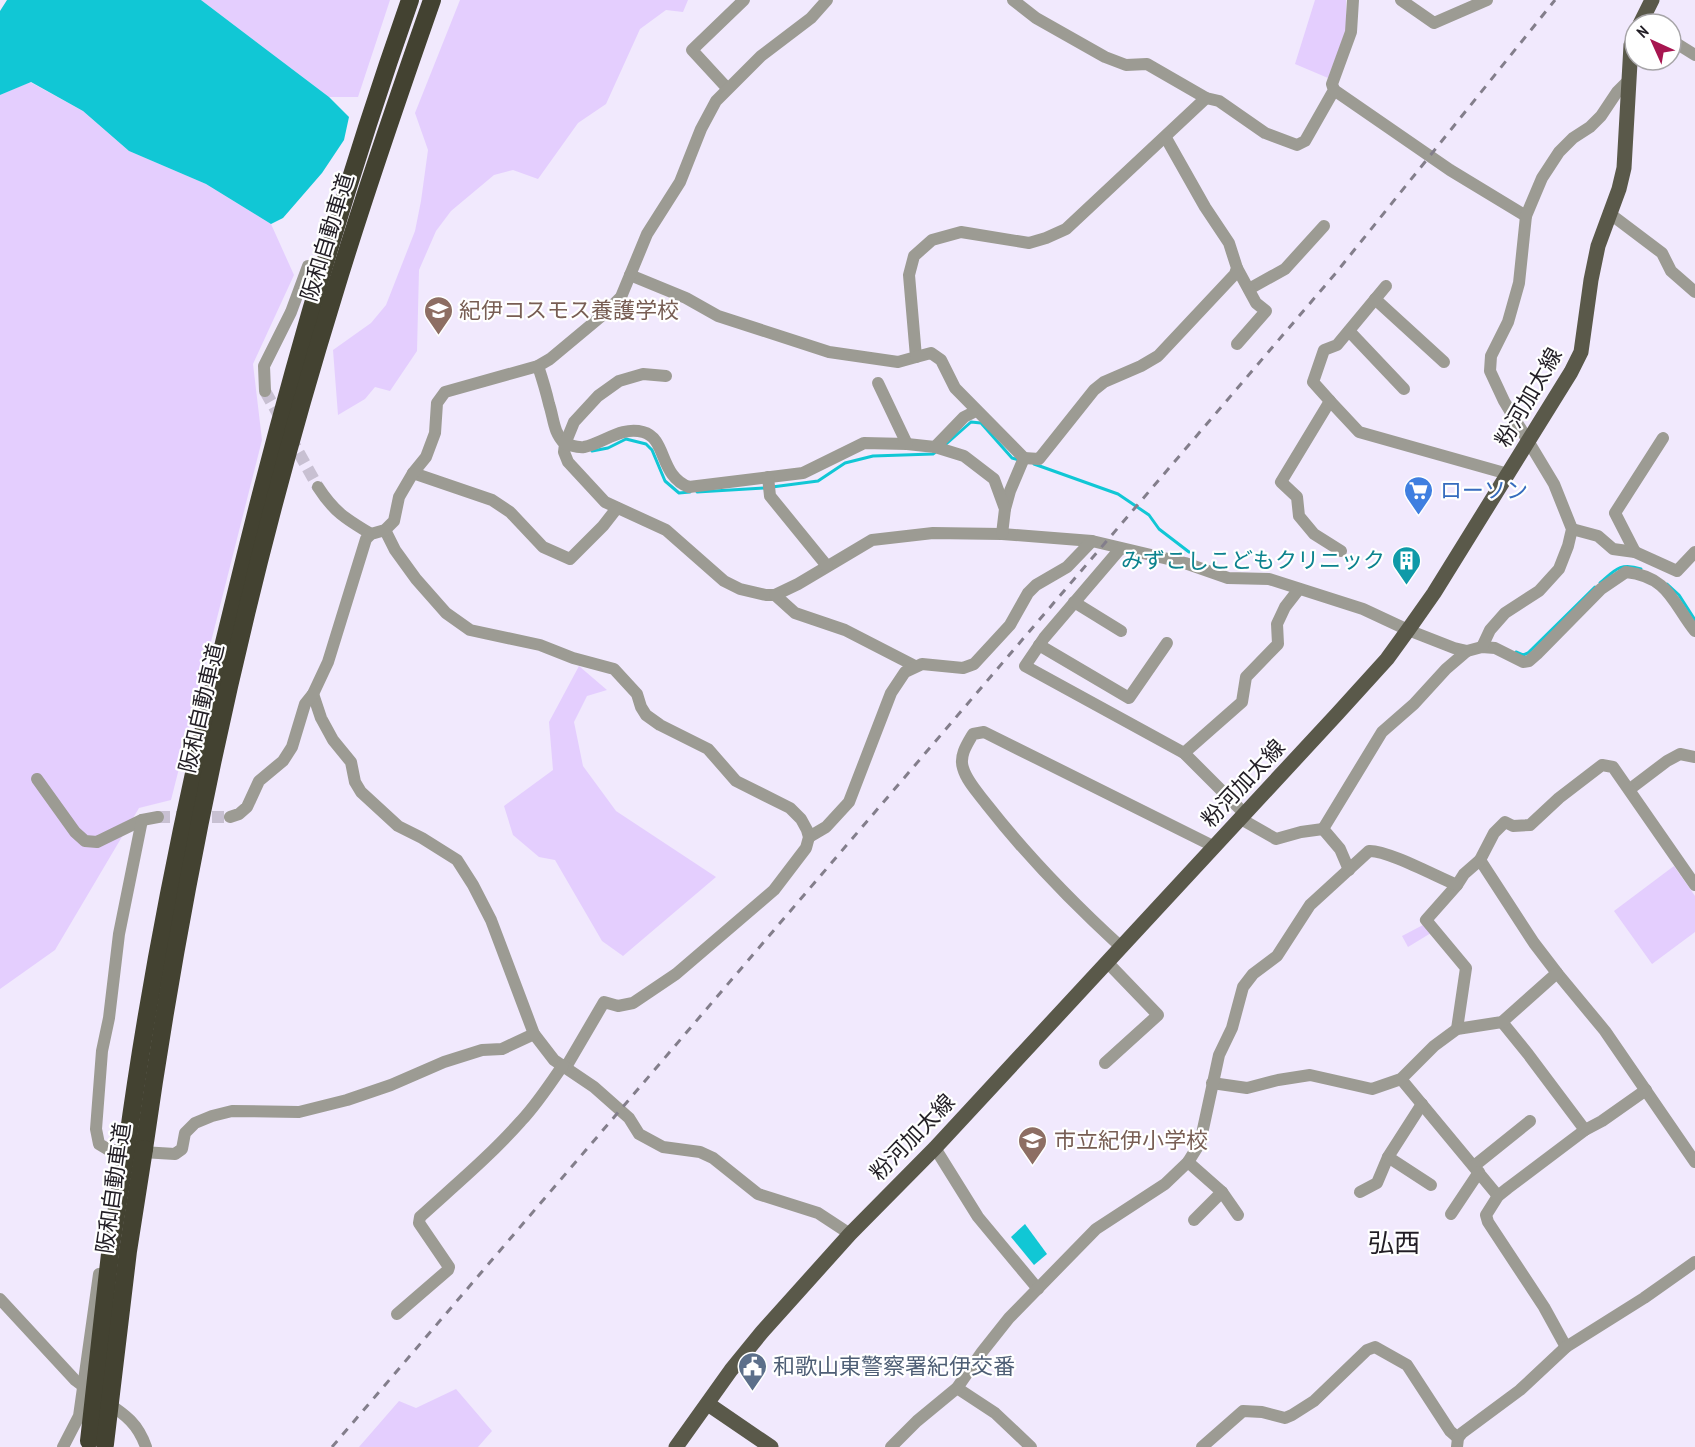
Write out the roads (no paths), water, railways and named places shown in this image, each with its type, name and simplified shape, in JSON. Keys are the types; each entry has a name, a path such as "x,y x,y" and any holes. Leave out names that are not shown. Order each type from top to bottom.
{"highway":[{"name":"阪和自動車道","path":"97,1445 111,1245 129,1148 143,1032 187,804 261,491 315,293 409,0"},
{"name":"阪和自動車道","path":"129,1148 159,1039 213,765 278,491 333,297 432,0"},
{"path":"395,106 440,0"}],"main road":[{"name":"粉河加太線","path":"676,1447 762,1332 850,1234 934,1148 1243,817 1387,658 1408,630 1529,441 1581,352 1598,246 1619,189 1624,168 1629,72"},
{"path":"708,1404 771,1447"}],"street":[{"path":"727,88 692,50 744,0"},
{"path":"231,817 247,807 259,781 283,761 292,747 305,704 313,694 328,662 366,539 371,534 385,530 394,521 399,497 413,473 426,457 435,434 437,403 445,392 538,366 604,314 621,297 647,234 680,182 701,129 716,101 761,56 811,18 826,0"},
{"path":"1013,0 1036,18 1105,57 1125,65 1147,64 1206,98 1219,101 1265,133 1298,145 1305,141 1334,90"},
{"path":"1353,0 1351,32 1332,84 1334,90 1450,170 1526,216"},
{"path":"1401,0 1434,23 1488,0"},
{"path":"1482,647 1490,630 1505,613 1539,591 1559,569 1572,528 1554,483 1504,401 1490,371 1491,356 1508,322 1519,283 1526,216 1542,178 1559,152 1601,116 1617,92 1629,80"},
{"path":"916,357 909,275 914,256 932,240 961,232 1029,243 1066,229 1166,138 1206,98"},
{"path":"1166,138 1205,207 1229,243 1238,268 1256,303 1266,310 1237,344"},
{"path":"1609,213 1662,253 1671,271 1695,292"},
{"path":"1249,289 1285,269 1324,226"},
{"path":"265,391 264,366 291,312 308,266"},
{"path":"630,275 686,298 718,316 829,352 898,362 931,353 941,360 955,388 976,411 989,421 1024,458 1039,459 1094,390 1104,382 1158,356 1238,268"},
{"path":"1386,286 1337,345 1324,350 1313,382 1359,432 1508,474"},
{"path":"1375,299 1444,362"},
{"path":"1349,331 1404,389"},
{"path":"538,366 553,425 558,437 565,444 583,447 622,432 643,432 656,441 672,477 689,487 802,473 864,443 907,444 935,447 964,456 994,479 1005,509"},
{"path":"666,376 643,374 619,381 598,396 574,422 564,452 568,462 605,502 666,530 724,581 740,589 766,596 775,595 872,540 933,533 1002,534 1092,541 1185,563 1228,578 1269,579 1364,609 1408,630 1467,651"},
{"path":"878,383 907,444"},
{"path":"1330,401 1281,482 1297,497 1299,516 1314,534 1341,551"},
{"path":"935,447 964,417 976,411"},
{"path":"1635,552 1615,513 1663,438"},
{"path":"1002,534 1010,491 1024,458"},
{"path":"413,473 492,500 510,512 543,547 570,559 603,526 617,508"},
{"path":"768,477 770,496 827,566"},
{"path":"318,487 330,506 345,519 371,534"},
{"path":"1572,528 1598,536 1613,549 1635,552 1677,570 1695,552"},
{"path":"385,530 416,579 446,613 470,630 540,645 573,658 614,669 637,694 646,715 660,725 708,749 736,781 790,808 801,819 809,837 806,848 774,890 676,974 633,1003 618,1006 604,1002 565,1066 538,1102 483,1160 420,1217 419,1223 449,1267 397,1314"},
{"path":"809,837 826,827 849,802 891,693 906,672 922,664 963,668 974,664 1010,625 1028,593 1036,585 1067,567 1092,541"},
{"path":"1120,549 1039,645 1025,666 1184,753 1243,817 1276,839 1323,829"},
{"path":"1323,829 1382,732 1414,704 1446,669 1467,651 1482,647 1495,648 1523,662 1529,661 1601,589 1626,572 1639,573 1665,588 1695,631"},
{"path":"1184,753 1242,702 1246,677 1278,644 1277,624 1285,607 1299,589"},
{"path":"775,595 795,614 845,630 915,666"},
{"path":"1074,602 1121,631"},
{"path":"1039,645 1129,698 1167,643"},
{"path":"313,694 325,726 351,762 355,782 361,792 398,826 457,860 463,869 491,920 534,1034 554,1060 565,1066 629,1118 639,1134 663,1147 700,1152 758,1194 818,1213 850,1234"},
{"path":"1121,947 1075,904 996,817 968,780 962,766 964,748 973,734 984,732 1215,847"},
{"path":"1630,789 1680,754 1695,757"},
{"path":"1457,1029 1466,968 1426,920 1464,874 1480,860 1494,833 1505,822 1513,826 1530,825 1559,798 1602,765 1613,766 1695,885"},
{"path":"37,779 75,832 85,841 97,842 142,820 158,817"},
{"path":"142,820 119,934 109,1018 102,1051 96,1129 99,1144 109,1150 129,1148 175,1154 182,1149 185,1133 195,1124 212,1116 232,1112 299,1112 347,1100 391,1085 444,1062 482,1050 502,1049 534,1034"},
{"path":"1323,829 1340,849 1349,870"},
{"path":"891,1447 917,1421 957,1389 1009,1318 1095,1229 1165,1184 1188,1162 1200,1143 1219,1055 1232,1028 1243,987 1254,974 1277,956 1310,904 1370,851 1377,851 1457,885"},
{"path":"1480,860 1534,943 1605,1031 1695,1162"},
{"path":"1105,1063 1158,1015 1107,962"},
{"path":"1212,1083 1247,1088 1310,1075 1372,1089 1401,1079 1434,1046 1457,1029 1502,1022 1557,973"},
{"path":"1502,1022 1585,1130"},
{"path":"1401,1079 1498,1196"},
{"path":"1566,1347 1544,1307 1488,1222 1486,1215 1498,1196 1585,1130 1646,1090"},
{"path":"1360,1192 1377,1183 1388,1157 1422,1104"},
{"path":"1451,1214 1476,1169 1530,1121"},
{"path":"63,1447 79,1416 129,1148"},
{"path":"934,1148 978,1217 1038,1288"},
{"path":"1388,1157 1431,1185"},
{"path":"1188,1162 1222,1192 1238,1215"},
{"path":"1194,1220 1222,1192"},
{"path":"1202,1447 1243,1411 1285,1418 1292,1415 1314,1401 1367,1350 1376,1347 1407,1365 1457,1442 1520,1390 1566,1347 1644,1298 1695,1262"},
{"path":"0,1299 75,1380 124,1414 140,1430 146,1447"},
{"path":"957,1389 995,1413 1031,1447"}],"water":[{"path":"7,0 201,0 329,97 349,117 344,140 322,173 283,218 271,224 206,184 129,151 83,111 31,82 0,95 0,11"},
{"path":"1025,1224 1047,1254 1034,1265 1011,1237"}],"waterway":[{"path":"945,445 971,422 981,423 1012,458 1019,460"},
{"path":"592,451 608,448 626,439 646,444 652,450 665,481 679,493 690,492"},
{"path":"772,487 818,481 845,463 873,456 933,454 937,451"},
{"path":"1034,464 1118,494 1149,515 1159,529 1189,552"},
{"path":"697,492 765,488"},
{"path":"1600,583 1614,571 1623,567 1641,569"},
{"path":"1667,584 1679,595 1695,620"},
{"path":"1516,652 1523,655 1528,653 1595,587"}],"tunnel":[{"path":"265,391 282,421"},
{"path":"290,437 318,487"},
{"path":"158,817 230,817"}],"railway":[{"path":"332,1447 1335,274 1555,0"}],"place":[{"name":"紀伊コスモス養護学校","path":"438,336"},
{"name":"ローソン","path":"1419,516"},
{"name":"みずこしこどもクリニック","path":"1406,586"},
{"name":"市立紀伊小学校","path":"1033,1166"},
{"name":"和歌山東警察署紀伊交番","path":"752,1392"}],"district":[{"name":"弘西","path":"1394,1243"}]}
